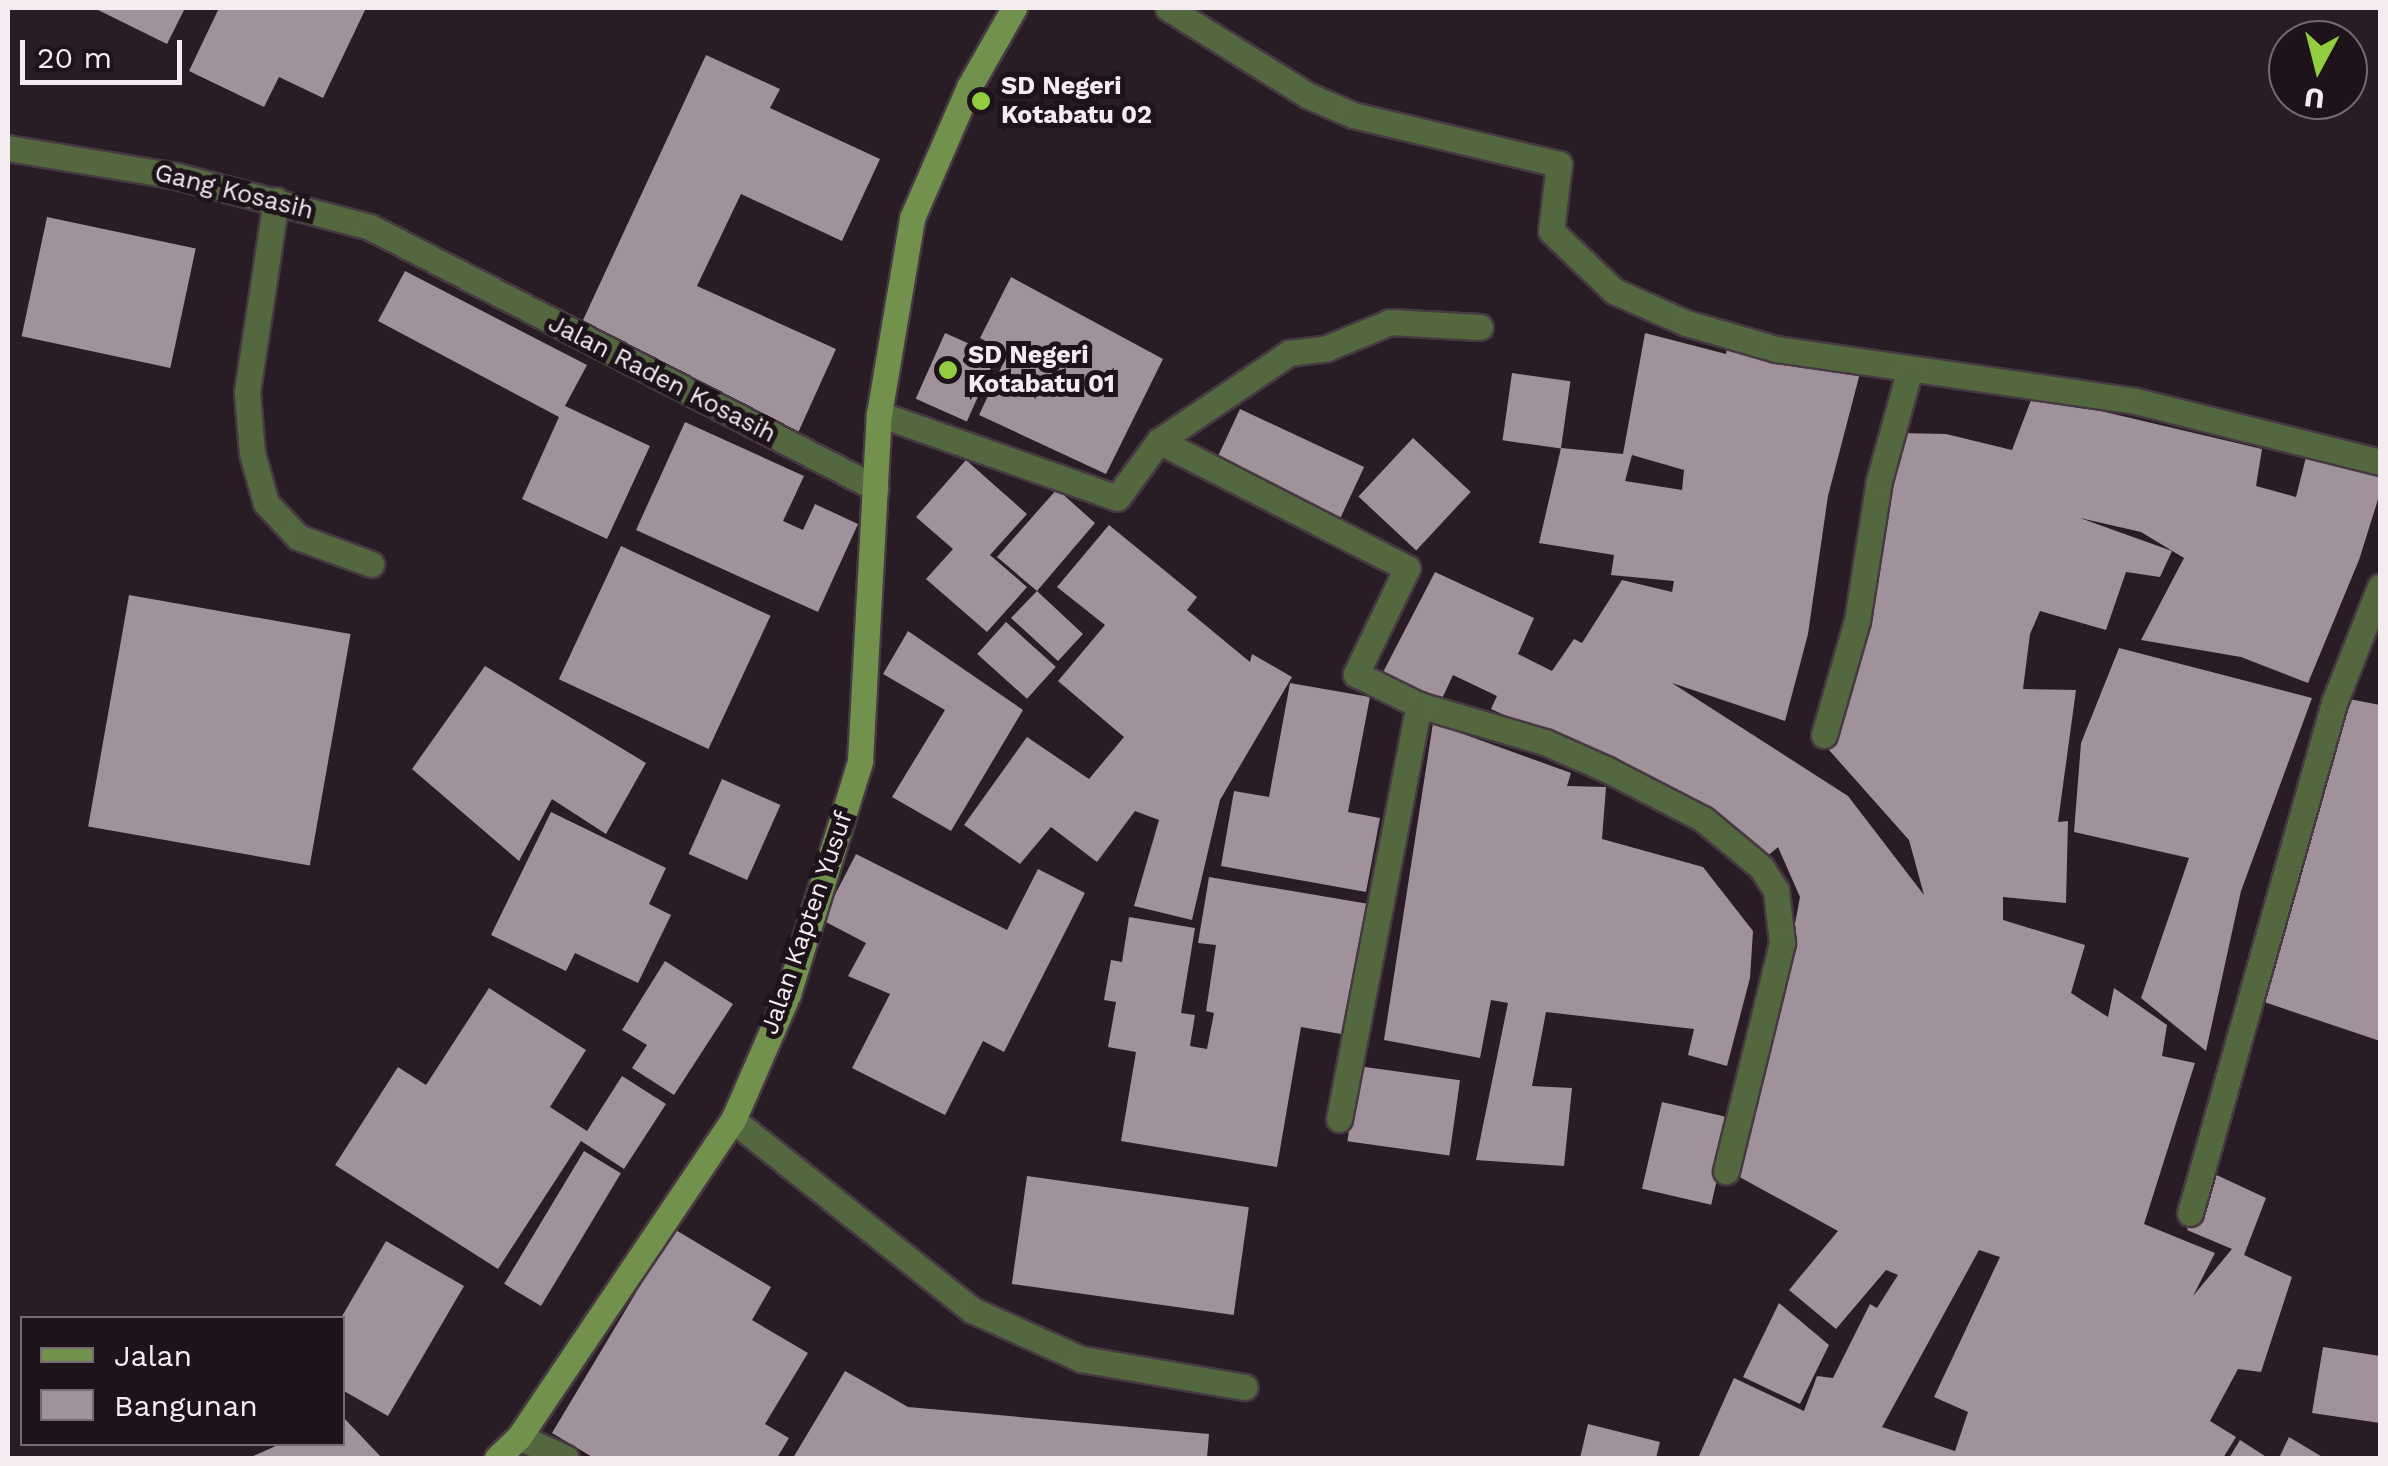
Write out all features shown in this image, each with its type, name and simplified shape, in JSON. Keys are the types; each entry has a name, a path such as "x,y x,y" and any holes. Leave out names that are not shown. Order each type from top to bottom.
{"main road":[{"name":"Jalan Kapten Yusuf","path":"497,1458 519,1437 734,1120 788,994 860,761 879,414 912,218 968,87 1014,8"}],"street":[{"path":"1168,8 1307,95 1353,115 1559,164 1551,230 1590,274 1648,308 1776,349 1908,372 2136,400 2380,462"},
{"name":"Gang Kosasih","path":"8,148 276,200 370,228 449,270"},
{"path":"276,200 248,392 252,454 266,503 298,537 371,564"},
{"name":"Jalan Raden Kosasih","path":"449,270 876,488"},
{"path":"879,414 1116,498 1159,441 1289,353 1327,348 1390,322 1480,328"},
{"path":"1824,735 1857,621 1879,481 1908,372"},
{"path":"1159,441 1408,568 1356,674 1419,705 1546,742 1606,769 1704,819 1761,867 1776,890 1782,943 1726,1171"},
{"path":"2190,1213 2334,703 2380,586"},
{"path":"1339,1120 1419,705"},
{"path":"734,1120 972,1310 1081,1359 1245,1386"},
{"path":"519,1437 566,1458"}],"building":[{"path":"94,8 185,8 167,44"},
{"path":"219,8 366,8 323,98 279,77 264,107 189,71"},
{"path":"706,55 780,89 770,108 880,159 842,241 741,194 697,286 836,349 797,435 577,333"},
{"path":"47,217 196,249 170,368 22,336"},
{"path":"405,271 587,365 565,406 650,446 607,539 522,499 559,417 378,321"},
{"path":"1011,277 1163,359 1106,474 979,415 1008,353 980,338"},
{"path":"945,333 996,356 967,422 916,399"},
{"path":"1645,333 1726,354 1728,342 1860,373 1828,496 1808,634 1785,721 1672,683 1848,796 1924,895 1909,840 1829,750 1870,597 1900,433 1946,434 2012,450 2033,395 2262,449 2256,486 2296,497 2307,453 2380,471 2380,493 2359,560 2308,683 2241,657 2141,640 2184,558 2141,532 2080,518 2172,551 2160,577 2126,572 2106,630 2040,611 2030,634 2023,689 2076,690 2058,822 2068,821 2066,903 2003,897 2003,920 2085,945 2071,993 2108,1017 2114,988 2167,1025 2162,1056 2195,1063 2144,1224 2215,1253 2193,1296 2232,1249 2187,1230 2208,1171 2266,1198 2244,1255 2292,1277 2261,1372 2238,1369 2210,1421 2236,1437 2223,1458 1698,1458 1734,1378 1804,1411 1817,1376 1833,1378 1870,1304 1877,1308 1898,1275 1886,1270 1836,1329 1789,1290 1838,1231 1734,1174 1782,993 1800,897 1778,847 1764,859 1700,803 1491,709 1497,696 1453,675 1439,705 1380,678 1435,572 1534,618 1518,654 1552,671 1574,639 1582,643 1622,580 1672,592 1674,581 1611,575 1614,555 1539,543 1561,448 1623,454","holes":["1632,455 1684,470 1682,490 1625,481","1979,1250 2000,1257 1934,1397 1968,1412 1955,1451 1882,1427"]},
{"path":"1512,373 1570,381 1561,449 1503,440"},
{"path":"1240,409 1364,467 1340,518 1216,460"},
{"path":"685,422 804,476 783,521 803,530 815,504 858,524 818,612 636,530"},
{"path":"1413,438 1471,492 1416,550 1358,497"},
{"path":"966,460 1027,514 990,555 1027,587 987,632 926,579 953,549 916,517"},
{"path":"1057,489 1095,523 1037,591 997,557"},
{"path":"1109,525 1197,597 1187,610 1250,662 1252,654 1292,677 1220,800 1192,920 1134,906 1159,820 1135,811 1097,862 1051,827 1020,864 964,825 1027,737 1089,779 1124,737 1058,681 1105,625 1057,587"},
{"path":"621,546 771,616 708,749 559,679"},
{"path":"1037,591 1083,634 1058,661 1011,618"},
{"path":"129,595 351,634 310,866 88,826"},
{"path":"1006,622 1056,667 1027,699 977,654"},
{"path":"908,631 1023,710 951,831 892,797 945,710 883,674"},
{"path":"2119,648 2312,698 2241,891 2206,1051 2141,998 2189,858 2074,832 2081,743"},
{"path":"485,666 646,763 606,834 552,799 519,861 412,769"},
{"path":"1290,683 1370,697 1348,812 1380,818 1366,892 1221,866 1234,791 1269,797"},
{"path":"2349,699 2380,705 2380,1041 2261,1001 2293,872"},
{"path":"1433,723 1571,773 1567,786 1606,787 1602,839 1703,867 1753,931 1750,978 1727,1066 1688,1055 1694,1029 1546,1012 1532,1086 1572,1088 1564,1166 1476,1160 1508,1003 1491,1000 1480,1058 1384,1040"},
{"path":"722,779 780,805 747,880 689,854"},
{"path":"551,812 666,868 649,904 671,915 638,983 575,953 566,971 491,935"},
{"path":"856,854 1007,930 1038,869 1085,893 1004,1052 983,1041 945,1115 852,1068 890,994 848,976 866,943 822,920"},
{"path":"1209,877 1369,904 1347,1035 1301,1027 1277,1167 1121,1141 1136,1052 1108,1047 1116,1002 1104,1000 1111,960 1122,962 1129,917 1195,928 1181,1013 1195,1015 1190,1046 1207,1049 1214,1013 1206,1011 1216,945 1198,943"},
{"path":"665,961 733,1004 674,1095 632,1068 647,1045 622,1030"},
{"path":"489,988 586,1050 550,1107 587,1131 622,1076 666,1104 624,1169 581,1141 498,1269 335,1165 398,1067 426,1085"},
{"path":"1358,1066 1460,1080 1449,1156 1347,1141"},
{"path":"1662,1102 1731,1118 1711,1205 1642,1189"},
{"path":"584,1151 621,1173 541,1306 504,1284"},
{"path":"1027,1176 1249,1207 1234,1315 1012,1284"},
{"path":"674,1229 771,1287 752,1320 808,1353 765,1424 789,1438 777,1458 594,1458 552,1433"},
{"path":"386,1241 464,1286 388,1416 345,1392 342,1316"},
{"path":"1779,1303 1829,1345 1800,1404 1743,1377"},
{"path":"2323,1347 2380,1356 2380,1423 2312,1413"},
{"path":"845,1371 908,1407 1209,1434 1207,1458 793,1458"},
{"path":"345,1419 382,1458 249,1458 276,1446 345,1446"},
{"path":"1588,1424 1660,1442 1656,1458 1580,1458"},
{"path":"2289,1437 2324,1458 2279,1458"},
{"path":"2240,1440 2268,1458 2229,1458"}],"place":[{"name":"SD Negeri Kotabatu 02","path":"981,101"},
{"name":"SD Negeri Kotabatu 01","path":"948,370"}]}
